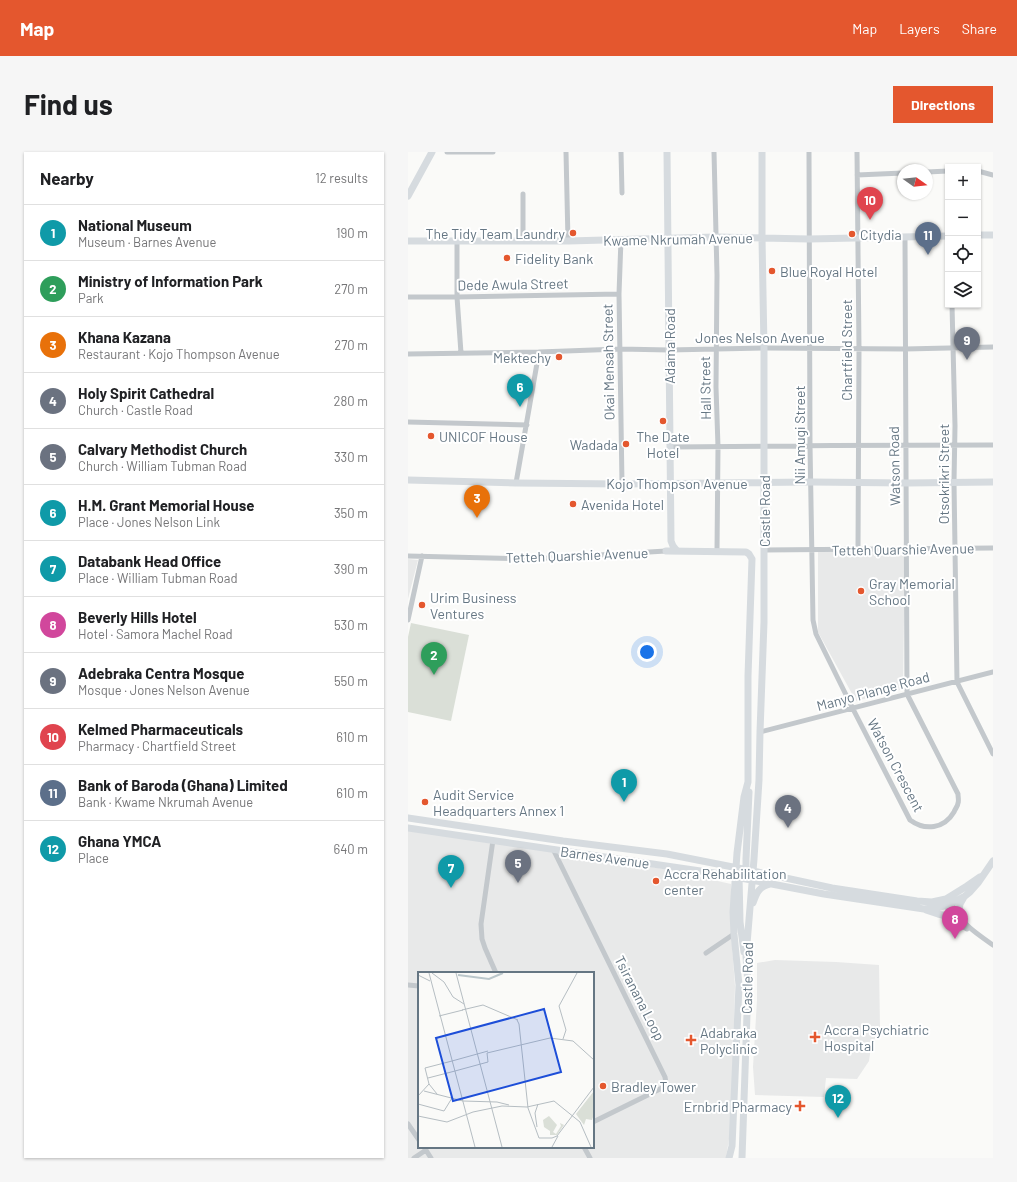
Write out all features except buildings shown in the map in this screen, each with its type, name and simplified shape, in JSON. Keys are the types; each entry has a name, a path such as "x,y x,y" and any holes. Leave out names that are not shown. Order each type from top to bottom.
{"main road":[{"path":"408,196 432,152"},
{"name":"Adama Road","path":"666,551 671,541 667,152"},
{"name":"Castle Road","path":"742,1158 748,985 746,956 752,880 749,871 754,859 759,780 764,622 762,152"},
{"path":"981,235 993,235"},
{"name":"Kwame Nkrumah Avenue","path":"408,241 568,241 716,237 809,239 945,236"},
{"name":"Kojo Thompson Avenue","path":"408,480 622,484 993,482"},
{"path":"671,541 677,551"},
{"name":"Tetteh Quarshie Avenue","path":"666,551 746,552"},
{"name":"Castle Road","path":"731,1158 739,985 734,934 734,900 738,877 736,867 737,852 744,797 748,782 748,676 752,559 746,552"},
{"path":"750,622 764,622"},
{"path":"746,956 743,950 740,922 738,877 749,871 746,848 749,793 748,782"},
{"name":"Barnes Avenue","path":"408,818 563,841 650,851 736,867 832,888 893,898 926,902 948,901 965,896"},
{"name":"Barnes Avenue","path":"408,828 714,873 824,894 924,909 941,907 948,901"},
{"path":"719,864 729,861 737,852"},
{"path":"754,859 759,868 771,875"},
{"path":"924,909 938,914 955,916 965,896 975,888 993,861"},
{"path":"714,873 728,882 732,889 734,900"},
{"path":"948,901 984,873"},
{"path":"750,911 759,890 765,885 773,884"}],"street":[{"path":"447,152 493,152"},
{"path":"566,152 568,241"},
{"path":"621,152 622,193"},
{"name":"Hall Street","path":"714,152 718,551"},
{"name":"Nii Amugi Street","path":"809,152 810,445 813,620 816,634 853,709"},
{"name":"Chartfield Street","path":"857,152 859,349 858,549"},
{"path":"933,172 945,171"},
{"path":"857,175 897,173"},
{"path":"981,173 993,175"},
{"path":"523,194 523,240"},
{"name":"Watson Road","path":"905,237 907,694"},
{"name":"Okai Mensah Street","path":"621,239 619,294 622,484"},
{"path":"457,242 457,297 461,353"},
{"name":"Dede Awula Street","path":"408,297 619,294"},
{"name":"Otsokrikri Street","path":"952,308 954,349 957,682 993,754"},
{"name":"Jones Nelson Avenue","path":"408,354 764,348 954,349 993,347"},
{"path":"516,483 539,352"},
{"path":"408,422 527,425"},
{"path":"670,447 993,445"},
{"name":"Tetteh Quarshie Avenue","path":"764,550 993,548"},
{"name":"Tetteh Quarshie Avenue","path":"408,556 531,559 666,551"},
{"path":"408,620 422,556"},
{"name":"Manyo Plange Road","path":"760,732 993,672"},
{"name":"Watson Crescent","path":"853,709 910,820 919,825 931,827 939,826 952,816 958,804 958,794 907,694"},
{"path":"493,840 481,924 482,939 496,972"},
{"name":"Tsiranana Loop","path":"553,849 666,1078 664,1087 594,1122"},
{"path":"948,901 955,916 972,931 993,945"},
{"path":"706,953 734,934"},
{"path":"408,985 418,986"},
{"path":"408,1124 418,1139"},
{"path":"585,1148 590,1158"},
{"path":"414,1158 425,1149 431,1158"}],"shaded area":[{"name":"Gray Memorial School","path":"818,550 905,551 903,689 856,701 818,632"},
{"path":"408,559 418,560 408,599"},
{"path":"411,623 469,635 451,721 408,712 408,637"},
{"path":"408,830 664,869 731,884 731,932 735,986 731,1126 726,1158 408,1158"},
{"name":"Accra Psychiatric Hospital","path":"775,960 879,965 880,1027 871,1047 869,1061 857,1079 826,1078 824,1097 755,1095 753,1067 757,1000 757,963"}],"place":[{"name":"Kelmed Pharmaceuticals","path":"870,220"},
{"name":"The Tidy Team Laundry","path":"573,233"},
{"name":"Citydia","path":"852,234"},
{"name":"Bank of Baroda (Ghana) Limited","path":"928,255"},
{"name":"Fidelity Bank","path":"507,258"},
{"name":"Blue Royal Hotel","path":"772,271"},
{"name":"Mektechy","path":"559,357"},
{"name":"Adebraka Centra Mosque","path":"967,360"},
{"name":"H.M. Grant Memorial House","path":"520,407"},
{"name":"The Date Hotel","path":"663,421"},
{"name":"UNICOF House","path":"431,436"},
{"name":"Wadada","path":"626,444"},
{"name":"Avenida Hotel","path":"573,504"},
{"name":"Khana Kazana","path":"477,518"},
{"name":"Gray Memorial School","path":"861,591"},
{"name":"Urim Business Ventures","path":"422,605"},
{"name":"Ministry of Information Park","path":"434,675"},
{"name":"Audit Service Headquarters Annex 1","path":"425,802"},
{"name":"National Museum","path":"624,802"},
{"name":"Holy Spirit Cathedral","path":"788,828"},
{"name":"Accra Rehabilitation center","path":"656,881"},
{"name":"Calvary Methodist Church","path":"518,883"},
{"name":"Databank Head Office","path":"451,888"},
{"name":"Beverly Hills Hotel","path":"955,939"},
{"name":"Accra Psychiatric Hospital","path":"815,1037"},
{"name":"Adabraka Polyclinic","path":"691,1040"},
{"name":"Bradley Tower","path":"603,1086"},
{"name":"Ernbrid Pharmacy","path":"800,1106"},
{"name":"Ghana YMCA","path":"838,1118"}]}
